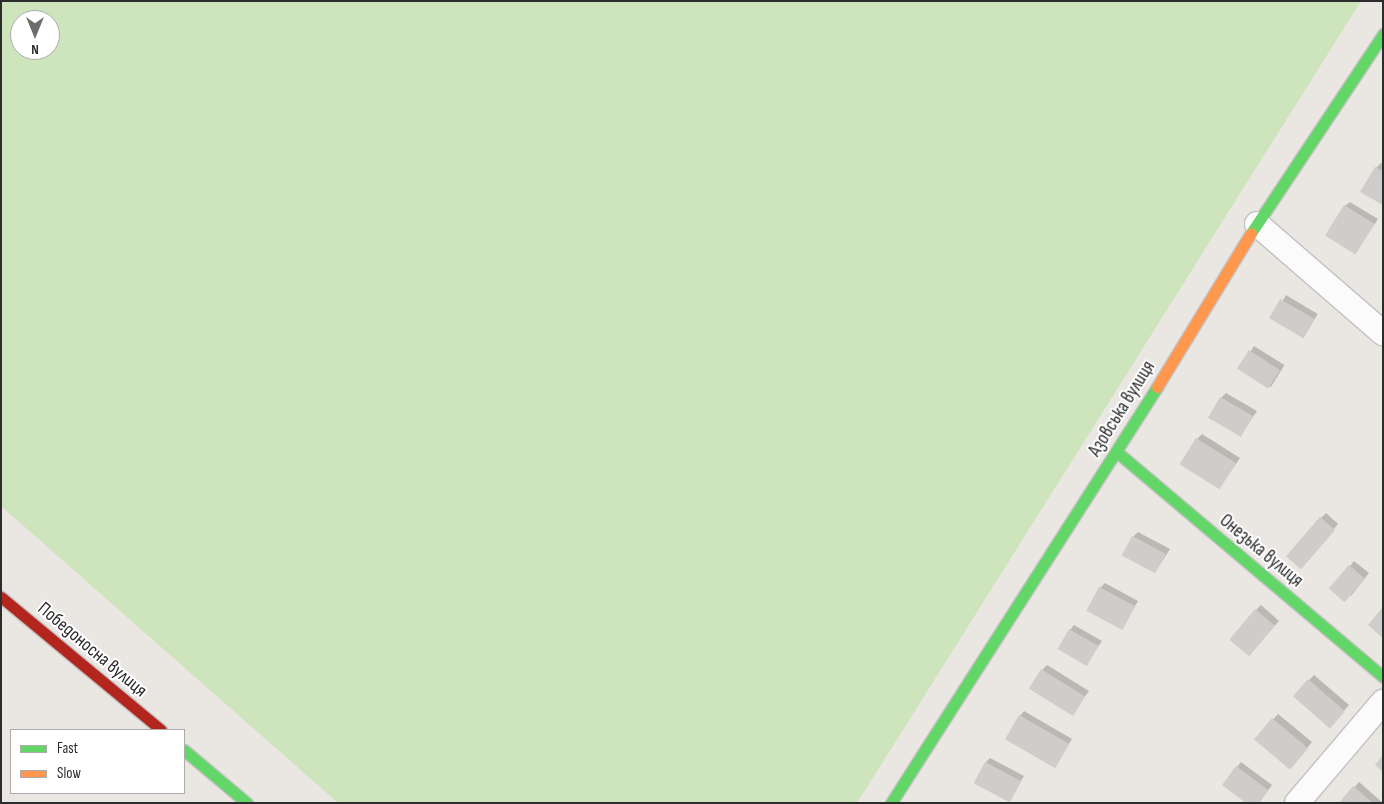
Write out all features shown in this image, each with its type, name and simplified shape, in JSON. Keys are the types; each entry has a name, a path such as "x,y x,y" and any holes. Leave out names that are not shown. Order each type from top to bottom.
{"street":[{"name":"Азовська вулиця","path":"891,803 1117,452 1257,224 1383,34"},
{"path":"1257,224 1383,334"},
{"name":"Онезька вулиця","path":"1117,452 1383,678"},
{"name":"Победоносна вулиця","path":"1,597 159,729"},
{"path":"1297,803 1383,702"},
{"path":"185,751 247,803"}],"green space":[{"path":"1,1 1361,1 857,803 338,803 1,506"}],"building":[{"path":"1375,167 1383,171 1383,205 1360,192"},
{"path":"1344,205 1375,224 1355,255 1325,236"},
{"path":"1280,299 1315,319 1304,338 1269,318"},
{"path":"1249,350 1280,370 1268,389 1237,368"},
{"path":"1220,397 1253,416 1241,437 1208,418"},
{"path":"1196,438 1236,463 1219,489 1180,464"},
{"path":"1320,517 1335,530 1301,569 1286,556"},
{"path":"1132,536 1166,554 1155,573 1122,555"},
{"path":"1349,565 1365,579 1345,602 1329,588"},
{"path":"1099,587 1135,606 1123,630 1086,611"},
{"path":"1383,607 1383,638 1368,625"},
{"path":"1255,609 1275,626 1249,656 1229,640"},
{"path":"1069,629 1098,646 1087,666 1058,649"},
{"path":"1041,669 1085,697 1073,716 1029,689"},
{"path":"1308,679 1345,711 1330,729 1293,696"},
{"path":"1019,715 1069,744 1055,768 1005,739"},
{"path":"1272,718 1308,748 1290,770 1254,739"},
{"path":"1383,755 1383,772 1375,765"},
{"path":"985,762 1021,781 1010,802 974,783"},
{"path":"1236,766 1268,790 1259,803 1246,803 1222,785"},
{"path":"1353,786 1373,803 1339,803"}],"traffic: fast":[{"path":"1251,233 1383,34"},
{"path":"891,803 1157,387"},
{"path":"1117,452 1383,677"},
{"path":"185,751 247,803"}],"traffic: slow":[{"path":"1157,387 1251,233"}],"traffic: jam":[{"path":"1,597 160,729"}]}
